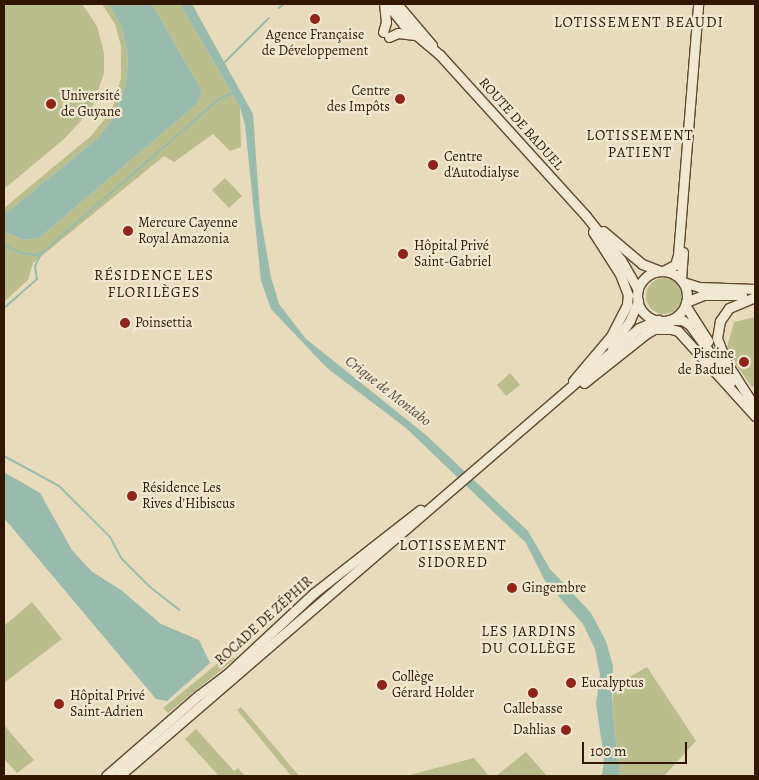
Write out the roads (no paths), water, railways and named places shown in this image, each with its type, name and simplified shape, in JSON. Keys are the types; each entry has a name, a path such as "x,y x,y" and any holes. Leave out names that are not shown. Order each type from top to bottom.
{"main road":[{"path":"385,4 386,34 415,35"},
{"name":"ROUTE DE BADUEL","path":"385,4 415,35 436,51"},
{"name":"ROUTE DE BADUEL","path":"397,4 436,51 586,216 625,266 638,290"},
{"path":"698,4 677,261 662,271 646,277 638,290 638,301 647,315 658,320 682,320 690,325 755,414"},
{"path":"562,395 606,343 628,304 620,274 573,201"},
{"path":"681,215 682,281 686,304 755,414"},
{"name":"ROUTE DE BADUEL","path":"586,216 629,254 662,271"},
{"path":"662,271 699,287 755,289"},
{"path":"669,320 686,304 703,295 755,292"},
{"path":"755,296 729,308 720,321 717,338 726,362 755,407"},
{"name":"ROCADE DE ZÉPHIR","path":"600,364 630,320 638,301"},
{"name":"ROCADE DE ZÉPHIR","path":"120,776 445,494 640,328 658,320"},
{"path":"562,395 596,375 647,333 654,329 671,329 678,332 755,414"},
{"name":"ROCADE DE ZÉPHIR","path":"106,776 199,695 226,675 328,581 407,518 445,494"}],"waterway":[{"path":"279,8 284,4"},
{"path":"225,62 269,18"},
{"path":"4,245 21,253 35,255 43,252 219,99 233,93"},
{"path":"4,308 37,279 35,266 42,252"},
{"path":"4,456 59,486 110,537 121,558 150,587 179,610"}],"place":[{"name":"Agence Française de Développement","path":"315,19"},
{"name":"Centre des Impôts","path":"400,99"},
{"name":"Université de Guyane","path":"51,104"},
{"name":"Centre d'Autodialyse","path":"433,165"},
{"name":"Mercure Cayenne Royal Amazonia","path":"128,231"},
{"name":"Hôpital Privé Saint-Gabriel","path":"403,254"},
{"name":"Poinsettia","path":"125,323"},
{"name":"Piscine de Baduel","path":"744,362"},
{"name":"Résidence Les Rives d'Hibiscus","path":"132,496"},
{"name":"Gingembre","path":"512,588"},
{"name":"Eucalyptus","path":"571,683"},
{"name":"Collège Gérard Holder","path":"382,685"},
{"name":"Callebasse","path":"533,693"},
{"name":"Hôpital Privé Saint-Adrien","path":"59,704"},
{"name":"Dahlias","path":"566,730"}],"district":[{"name":"LOTISSEMENT BEAUDI","path":"639,23"},
{"name":"LOTISSEMENT PATIENT","path":"640,144"},
{"name":"RÉSIDENCE LES FLORILÈGES","path":"154,284"},
{"name":"LOTISSEMENT SIDORED","path":"453,554"},
{"name":"LES JARDINS DU COLLÈGE","path":"529,640"}],"water label":[{"name":"Crique de Montabo","path":"388,391"}]}
